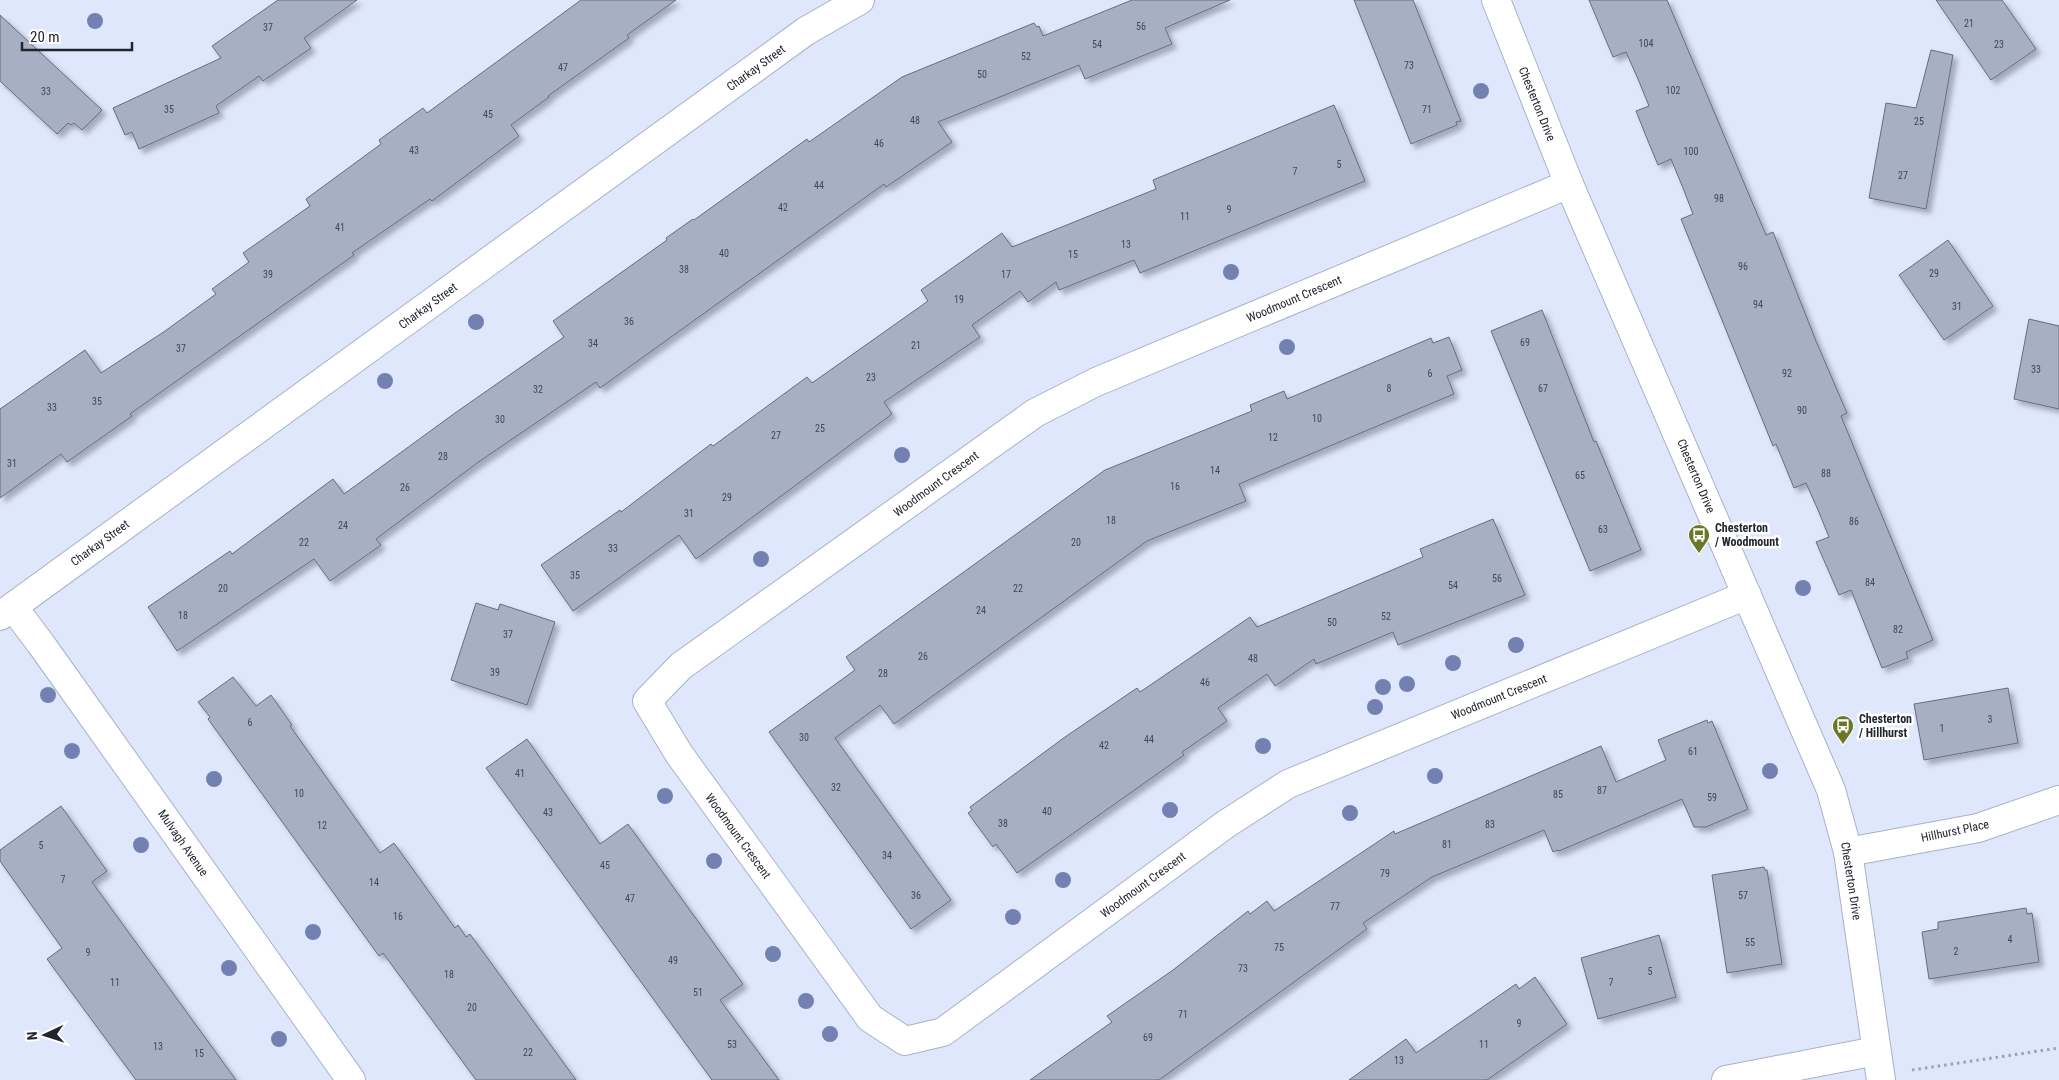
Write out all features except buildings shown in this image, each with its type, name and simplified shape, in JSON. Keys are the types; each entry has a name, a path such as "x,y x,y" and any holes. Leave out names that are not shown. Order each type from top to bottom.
{"street":[{"name":"Charkay Street","path":"6,612 806,31 860,0"},
{"name":"Chesterton Drive","path":"1496,0 1569,184 1830,790 1848,852 1879,1069"},
{"name":"Woodmount Crescent","path":"1569,184 1096,382 1035,413 681,666 646,702 679,754 870,1018 905,1042 943,1032 1226,824 1288,784 1747,595"},
{"name":"Mulvagh Avenue","path":"6,612 47,652 351,1080"},
{"name":"Hillhurst Place","path":"1848,852 1978,828 2059,800"},
{"path":"1726,1080 1879,1069"}],"path":[{"path":"1879,1069 2059,1048"}],"place":[{"name":"Chesterton / Woodmount","path":"1699,554"},
{"name":"Chesterton / Hillhurst","path":"1843,745"}]}
